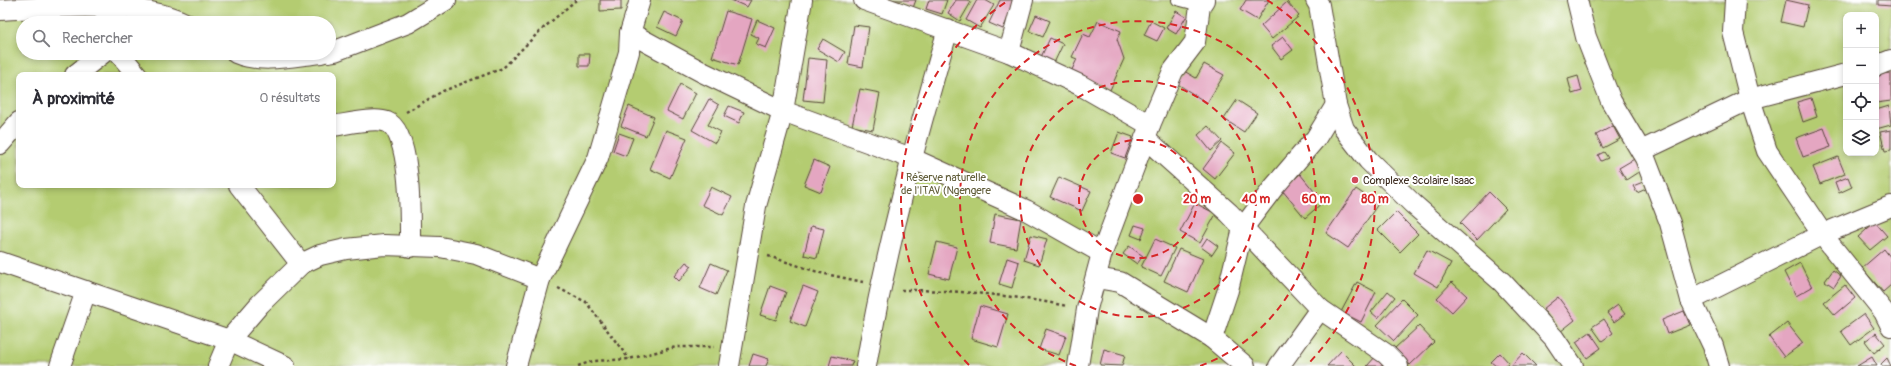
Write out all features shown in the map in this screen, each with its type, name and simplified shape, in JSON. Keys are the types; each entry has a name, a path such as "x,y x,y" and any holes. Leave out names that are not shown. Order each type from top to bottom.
{"street":[{"path":"336,51 408,24 446,0"},
{"path":"516,366 540,279 598,158 629,52 630,34 640,0"},
{"path":"731,357 756,206 783,111 802,0"},
{"path":"1009,52 1023,0"},
{"path":"1577,0 1586,37 1611,101 1641,151 1670,223 1691,300 1713,346 1719,366"},
{"path":"1735,0 1733,32 1750,99 1767,151 1828,242 1884,312 1891,326"},
{"path":"876,2 1009,52 1080,85 1148,131 1320,309 1386,354 1398,366"},
{"path":"1320,2 1336,106 1344,129 1368,160 1413,204 1502,282 1554,338 1573,366"},
{"path":"1078,366 1087,309 1102,253 1148,131 1173,71 1195,42 1202,3"},
{"path":"0,10 84,6 143,16"},
{"path":"866,366 881,287 910,158 948,29"},
{"path":"630,34 702,72 783,111 910,158 1026,210 1102,253"},
{"path":"79,72 95,60"},
{"path":"125,60 135,72"},
{"path":"1879,65 1891,60"},
{"path":"1641,151 1750,99 1843,75"},
{"path":"1212,338 1228,290 1243,228 1274,186 1316,138 1336,106"},
{"path":"336,126 378,120 388,122 398,130 411,199 410,247"},
{"path":"0,144 16,125"},
{"path":"241,188 301,264"},
{"path":"1691,300 1823,234 1891,206"},
{"path":"218,366 229,340 260,304 301,264 320,255 346,249 384,245 440,247 476,254 540,279"},
{"path":"0,262 229,340 284,366"},
{"path":"1096,278 1120,282 1212,338 1245,366"},
{"path":"60,366 86,291"},
{"path":"1279,366 1320,309"}],"lane":[{"path":"1177,0 1202,3"}],"path":[{"path":"388,122 443,91 503,68 539,32 576,0"},
{"path":"749,249 821,273 881,287 900,290 952,290 1024,298 1087,309"},
{"path":"540,279 586,302 630,359"},
{"path":"578,366 593,361 630,359 676,347 708,346 731,357"}],"green space":[{"name":"Réserve naturelle de l'ITAV (Ngengere","path":"0,0 1891,0 1891,366 0,366"}],"building":[{"path":"600,0 621,0 621,10 600,11"},
{"path":"731,0 751,0 747,7"},
{"path":"894,0 916,0 913,8"},
{"path":"929,0 947,0 942,14 926,9"},
{"path":"956,0 967,0 971,2 960,21 948,13"},
{"path":"977,0 985,0 994,5 980,28 966,20"},
{"path":"1000,0 1011,0 1015,2 1003,29 989,23"},
{"path":"1246,0 1269,0 1257,20 1240,10"},
{"path":"1786,0 1808,5 1803,27 1781,22"},
{"path":"1878,0 1891,0 1891,6 1878,5"},
{"path":"1287,2 1299,16 1272,39 1261,26"},
{"path":"726,11 752,19 738,65 712,57"},
{"path":"1176,11 1186,17 1176,34 1166,28"},
{"path":"664,12 683,21 676,36 657,27"},
{"path":"1036,15 1050,21 1043,37 1029,31"},
{"path":"757,20 775,28 766,48 756,44 759,38 751,34"},
{"path":"1098,21 1121,31 1117,39 1124,59 1110,90 1071,72 1077,59 1072,57 1083,34 1090,37"},
{"path":"1151,21 1164,28 1157,41 1144,35"},
{"path":"854,25 869,27 863,67 848,64"},
{"path":"1283,37 1293,50 1281,59 1271,46"},
{"path":"1050,38 1063,44 1054,63 1041,57"},
{"path":"823,39 845,52 839,62 817,49"},
{"path":"579,54 590,54 589,66 579,66"},
{"path":"808,58 827,60 823,102 803,100"},
{"path":"1204,64 1224,75 1207,103 1176,83 1184,71 1196,78"},
{"path":"1891,73 1891,101 1879,103 1879,74"},
{"path":"1578,76 1582,91 1572,94 1568,79"},
{"path":"680,84 696,93 683,119 667,111"},
{"path":"860,89 880,93 873,130 852,126"},
{"path":"1811,98 1817,117 1803,122 1797,102"},
{"path":"709,99 719,105 708,125 721,132 715,143 692,130"},
{"path":"1237,100 1257,113 1244,132 1224,119"},
{"path":"629,106 654,117 646,136 621,126"},
{"path":"729,106 744,112 739,123 724,116"},
{"path":"1889,106 1891,125 1879,128 1879,109"},
{"path":"1208,126 1222,141 1211,151 1198,135"},
{"path":"1613,126 1620,139 1603,148 1596,135"},
{"path":"1824,128 1831,147 1803,157 1796,138"},
{"path":"666,130 687,138 670,178 650,169"},
{"path":"1891,130 1891,150 1885,151 1880,132"},
{"path":"1119,132 1133,137 1125,158 1111,153"},
{"path":"619,133 633,138 626,156 613,151"},
{"path":"1222,143 1235,153 1215,179 1203,169"},
{"path":"1604,152 1608,158 1601,161 1598,155"},
{"path":"1838,157 1845,174 1820,184 1813,167"},
{"path":"1636,158 1643,169 1626,180 1619,168"},
{"path":"814,160 830,167 821,192 804,185"},
{"path":"1300,174 1323,202 1305,218 1282,190"},
{"path":"1059,177 1091,191 1082,211 1050,197"},
{"path":"1848,177 1852,187 1839,193 1835,182"},
{"path":"1643,182 1646,189 1637,193 1633,186"},
{"path":"711,187 732,197 723,215 702,205"},
{"path":"1356,189 1378,204 1348,248 1326,233"},
{"path":"1489,192 1506,209 1477,240 1460,223"},
{"path":"1195,203 1216,214 1200,243 1180,232"},
{"path":"1396,212 1418,234 1400,252 1378,230"},
{"path":"995,214 1021,219 1016,248 990,243"},
{"path":"1875,222 1887,236 1870,250 1858,237"},
{"path":"1135,225 1145,228 1141,239 1131,235"},
{"path":"811,226 824,229 817,258 804,255"},
{"path":"1031,235 1047,239 1039,265 1024,260"},
{"path":"1207,238 1218,246 1212,255 1201,247"},
{"path":"1155,239 1175,248 1161,276 1141,267"},
{"path":"937,242 957,247 949,279 929,274"},
{"path":"1129,246 1143,256 1137,264 1123,254"},
{"path":"1179,249 1203,259 1188,292 1164,281"},
{"path":"1884,249 1891,258 1891,285 1883,292 1862,268"},
{"path":"1427,250 1451,263 1438,287 1414,273"},
{"path":"1007,258 1019,262 1012,288 999,284"},
{"path":"686,262 692,266 679,281 674,276"},
{"path":"711,263 727,270 716,295 700,288"},
{"path":"1800,263 1812,287 1796,296 1784,272"},
{"path":"1833,270 1841,276 1834,287 1825,281"},
{"path":"1357,282 1376,292 1361,322 1341,312"},
{"path":"1452,282 1467,296 1452,312 1437,298"},
{"path":"1845,285 1855,298 1835,315 1824,302"},
{"path":"770,286 786,292 776,320 760,315"},
{"path":"803,286 818,292 805,327 790,321"},
{"path":"1388,291 1395,297 1378,318 1371,312"},
{"path":"1558,297 1575,320 1560,332 1543,309"},
{"path":"1402,299 1418,315 1394,341 1377,325"},
{"path":"1618,305 1625,314 1614,322 1607,313"},
{"path":"980,306 1008,314 998,347 971,339"},
{"path":"1684,311 1690,325 1667,334 1662,320"},
{"path":"1864,314 1874,328 1851,345 1841,331"},
{"path":"1604,319 1613,333 1602,341 1592,327"},
{"path":"1787,323 1803,343 1784,357 1769,337"},
{"path":"1419,326 1434,342 1410,365 1395,348"},
{"path":"1046,329 1066,336 1059,355 1039,349"},
{"path":"1590,332 1601,348 1587,358 1576,342"},
{"path":"1876,333 1885,344 1874,353 1865,341"},
{"path":"1104,349 1125,355 1122,366 1100,365"},
{"path":"1341,351 1356,366 1327,366"},
{"path":"1500,353 1509,363 1506,366 1496,366 1491,362"},
{"path":"1523,353 1536,366 1511,366"},
{"path":"753,354 769,359 766,366 749,366"},
{"path":"832,356 853,361 851,366 829,366"},
{"path":"1376,356 1387,366 1367,366"},
{"path":"1872,357 1877,366 1857,366"},
{"path":"1887,358 1891,366 1882,366 1881,364"}],"place":[{"name":"Complexe Scolaire Isaac","path":"1355,180"}]}
